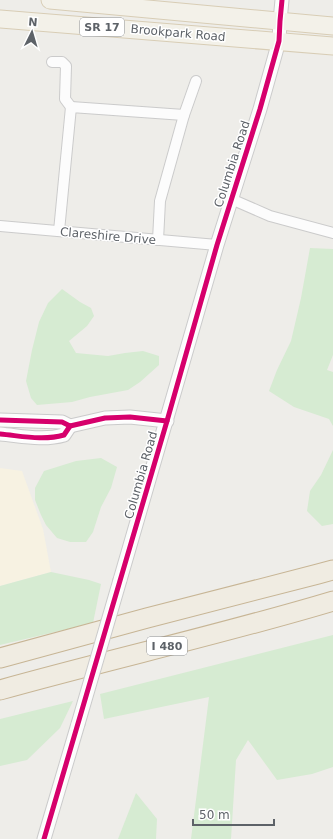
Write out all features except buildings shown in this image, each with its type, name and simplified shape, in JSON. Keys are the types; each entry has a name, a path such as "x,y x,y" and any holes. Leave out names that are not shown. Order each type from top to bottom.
{"highway":[{"path":"0,658 333,570"},
{"name":"I 480","path":"0,690 333,601"}],"main road":[{"name":"Brookpark Road","path":"50,0 333,26"},
{"name":"Brookpark Road","path":"0,19 333,46"}],"street":[{"name":"Columbia Road","path":"44,839 167,421 217,245 260,109 279,41 282,0"},
{"path":"52,62 62,62 66,66 65,99 71,107 59,232"},
{"path":"158,240 160,201 184,115 196,81"},
{"path":"71,107 184,115"},
{"path":"231,199 270,216 333,233"},
{"name":"Clareshire Drive","path":"0,226 217,245"},
{"path":"0,420 62,422 70,426 105,418 130,417 167,421"},
{"path":"0,434 34,438 55,438 64,435 70,426"}],"shaded area":[{"path":"0,468 22,471 43,529 51,572 0,586"}],"green space":[{"path":"310,248 333,249 333,355 327,370 333,372 333,426 329,419 294,407 269,391 291,341"},
{"path":"62,289 91,308 94,316 87,326 69,341 76,353 108,356 143,351 159,356 159,365 140,382 128,390 72,402 37,405 31,398 26,381 32,350 39,322 48,303"},
{"path":"333,450 333,524 322,526 307,511 310,491 321,475"},
{"path":"101,458 117,467 111,488 101,507 93,532 86,542 70,542 57,538 46,525 35,500 35,488 44,471 76,461"},
{"path":"51,572 101,584 93,623 0,645 0,586"},
{"path":"333,635 333,767 312,774 277,780 248,740 236,760 231,839 191,839 209,697 104,719 100,694"},
{"path":"73,701 60,728 27,760 0,766 0,719"},
{"path":"136,793 157,819 156,839 118,839"}],"cycle path":[{"path":"44,839 167,421 217,245 260,109 279,41 282,0"},
{"path":"0,420 62,422 70,426 105,418 130,417 167,421"},
{"path":"0,434 32,438 48,438 64,435 70,426"}]}
